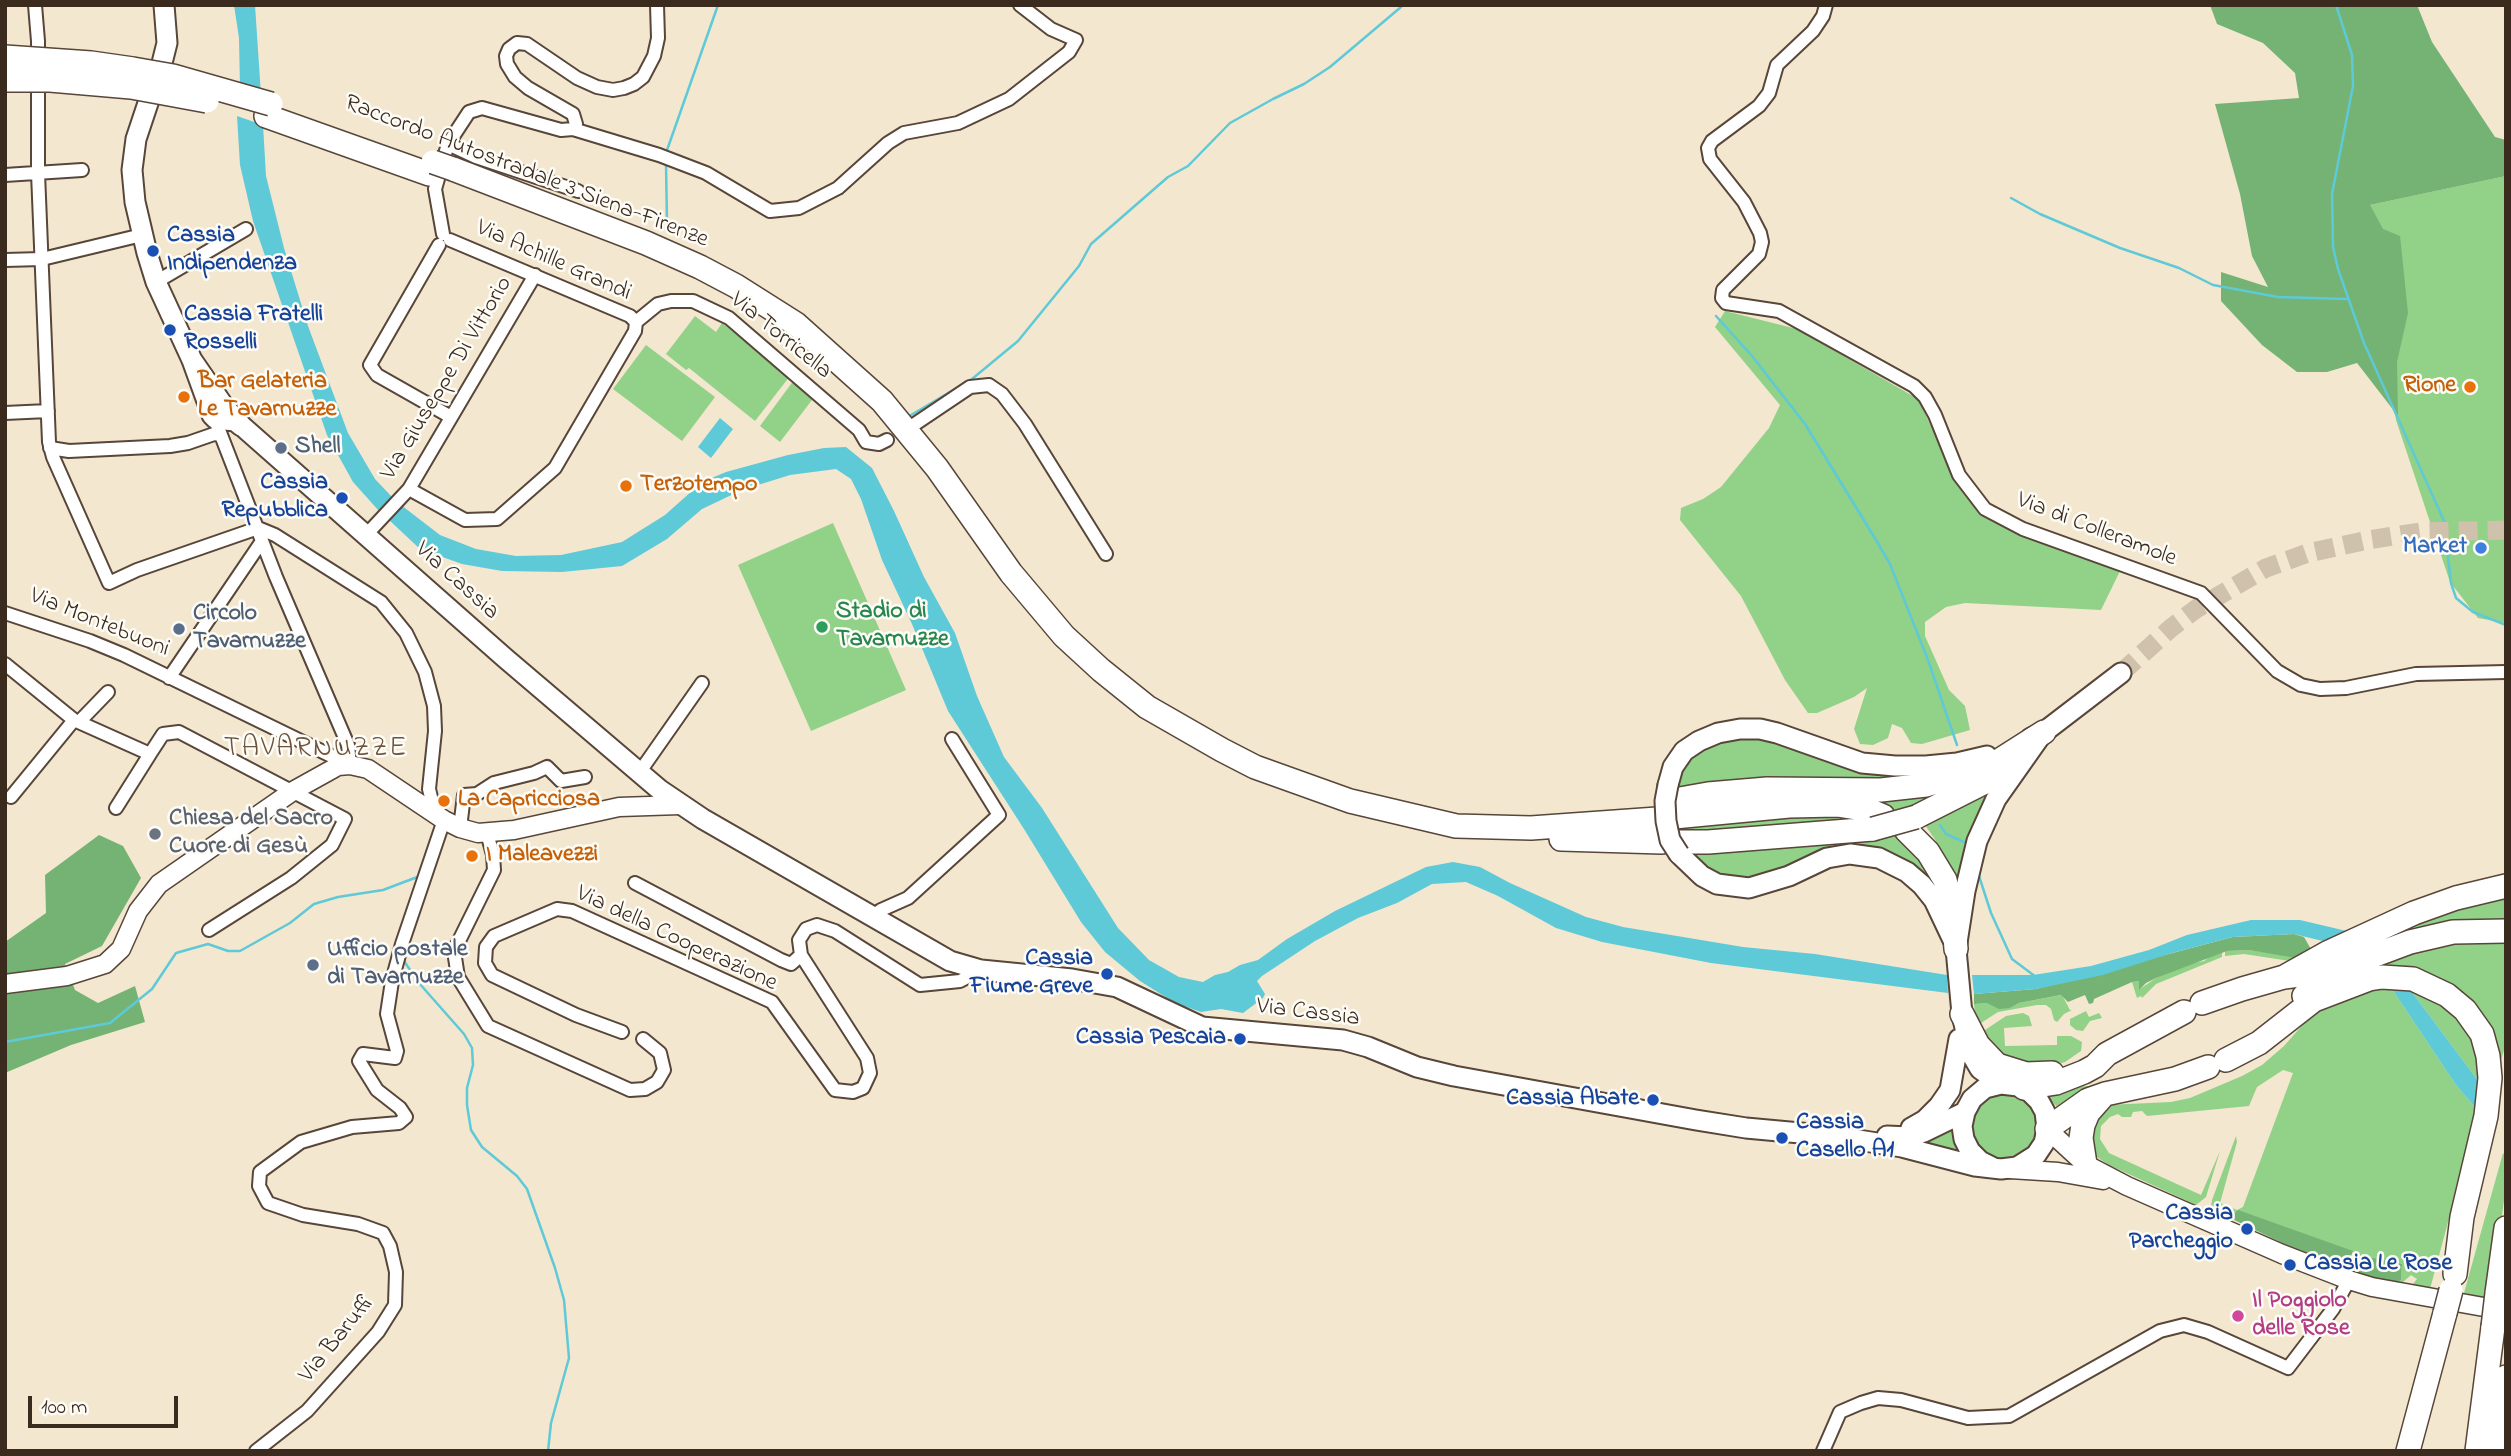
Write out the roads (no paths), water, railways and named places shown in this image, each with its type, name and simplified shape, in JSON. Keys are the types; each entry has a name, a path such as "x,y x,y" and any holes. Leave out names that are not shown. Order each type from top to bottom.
{"highway":[{"name":"Raccordo Autostradale 3 Siena-Firenze","path":"5,57 91,63 173,76 646,243 736,286 796,324 882,401 937,468 1011,573 1064,636 1147,707 1255,766 1349,801 1456,826 1531,828 1666,805 1837,805 1869,810 1878,822"},
{"name":"Raccordo Autostradale 3 Siena-Firenze","path":"5,80 50,80 131,87 269,110"},
{"path":"1666,805 1708,794 1767,789 1881,790 1926,785 2000,760 2044,732"},
{"path":"1489,828 1545,838 1674,846 1878,822 1911,824 1987,782 2044,732"},
{"path":"1911,824 1945,880 1953,913 1956,948"},
{"path":"2289,1018 2302,997 2334,971 2368,934 2437,904 2506,886"},
{"path":"2047,1129 2088,1100 2167,1082 2259,1043 2324,994 2334,971 2388,949 2432,936 2453,932 2506,931"},
{"path":"1962,1014 1985,1054 1997,1065 2038,1075 2053,1073 2107,1054 2193,1007 2284,977 2334,971 2413,979 2447,995 2473,1020 2482,1034 2500,1087 2453,1282 2408,1451"},
{"path":"2024,1088 2039,1087 2070,1078 2095,1066 2107,1054"},
{"path":"2085,1164 2081,1151 2083,1125 2095,1103 2105,1094"},
{"path":"2477,1451 2499,1311 2506,1228"},
{"path":"2496,1451 2506,1377"}],"main road":[{"path":"161,67 167,43 164,5"},
{"path":"149,100 133,155 135,202 142,235 156,282 220,420"},
{"name":"Via Cassia","path":"220,420 242,426 373,528 650,782 680,805 950,961 981,970 1117,987 1202,1027 1356,1043 1417,1067 1454,1076 1746,1128 1833,1136 1902,1147 1975,1166 2001,1168"},
{"path":"1666,805 1673,767 1684,751 1718,733 1760,729 1862,763 1895,766 1957,763 1999,753 2044,732 2121,673"},
{"path":"2001,1168 2024,1164 2036,1155 2044,1143 2046,1116 2039,1101 2024,1088 2001,1084 1980,1069 1974,1061 1962,1014 1956,948 1965,891 1977,841 1996,799 2044,732"},
{"path":"5,984 67,976 105,964 121,949 138,911 159,884 293,791 329,769 350,765"},
{"name":"Via Montebuoni","path":"350,765 368,769 460,828 487,833 514,830 627,806"},
{"path":"627,806 650,782"},
{"path":"1666,805 1665,801 1670,840 1703,876 1717,884 1749,888 1789,876 1827,858 1850,854 1879,858 1907,872 1922,885 1944,918 1956,948"},
{"path":"627,806 680,805"},
{"path":"1893,1136 1925,1120 1939,1107 1950,1090 1962,1014"},
{"path":"1959,1039 1966,1109 1962,1126 1964,1139 1970,1151 1980,1161 2001,1168 2058,1172 2127,1186"},
{"name":"Via Cassia","path":"1833,1136 1909,1137 1924,1132 1966,1109 1982,1091 2001,1084"},
{"path":"2047,1129 2085,1164 2127,1186 2282,1254 2349,1280 2499,1311"}],"street":[{"path":"35,5 38,41 38,173 50,448 109,583 137,570 260,535 275,535 381,602 406,634 425,672 434,706 435,731 429,789 439,817"},
{"path":"573,129 576,124 573,114 528,88 515,77 507,64 509,49 517,43 527,44 578,78 597,87 613,90 624,88 643,77 654,56 658,37 657,5"},
{"path":"451,418 377,375 370,365 444,240 435,188 448,144 469,112 482,108 561,130 573,129 659,155 706,173 770,211 799,208 838,188 888,143 904,133 958,123 1009,99 1069,52 1076,40 1051,29 1020,5"},
{"name":"Via di Colleramole","path":"1826,5 1823,16 1813,31 1777,65 1769,93 1759,106 1712,141 1708,148 1710,159 1744,202 1760,233 1762,243 1759,254 1723,290 1722,298 1726,303 1779,311 1914,386 1925,397 1935,415 1959,475 1984,509 2022,529 2201,593 2277,671 2301,685 2320,689 2346,688 2416,674 2506,672"},
{"path":"448,144 476,157 579,191"},
{"path":"5,175 82,170"},
{"path":"156,282 246,229"},
{"path":"5,260 42,259 142,235"},
{"name":"Via Achille Grandi","path":"405,493 465,520 497,519 555,468 635,331 636,323 630,316 444,240"},
{"name":"Via Giuseppe Di Vittorio","path":"373,528 405,493 535,275"},
{"name":"Via Torricella","path":"636,323 658,304 671,301 693,301 729,317 859,430 866,442 880,443 887,440"},
{"path":"912,426 970,387 989,385 1002,394 1026,424 1106,554"},
{"path":"5,413 48,411"},
{"path":"50,448 69,451 170,446 214,434 220,420"},
{"path":"220,420 260,535 348,746 350,765"},
{"path":"169,678 260,535"},
{"name":"Via Montebuoni","path":"5,613 90,641 350,765"},
{"path":"5,664 77,721 150,754"},
{"path":"650,782 702,683"},
{"path":"7,802 77,721 108,692"},
{"path":"116,808 163,734 179,732 345,820 332,845 291,878 209,930"},
{"path":"873,916 908,898 999,815 952,739"},
{"path":"460,828 464,796 477,794 494,783 547,767 561,781 585,777"},
{"path":"407,796 421,796 429,789"},
{"name":"Via Baruffi","path":"256,1451 307,1411 378,1332 395,1305 396,1272 390,1246 383,1233 358,1224 303,1215 268,1203 259,1186 260,1172 301,1142 352,1127 399,1123 406,1117 400,1108 377,1090 359,1061 363,1054 396,1058 397,1051 387,1014 392,982 439,817"},
{"path":"487,833 494,870 454,951 458,977 488,1026 630,1090 645,1089 657,1082 664,1070 660,1053 643,1039"},
{"path":"635,883 781,960 791,964 801,955"},
{"name":"Via della Cooperazione","path":"622,1032 576,1015 498,979 492,975 485,963 486,947 494,936 557,909 572,911 772,1002 835,1090 853,1092 863,1087 870,1073 867,1058 801,955 799,940 806,929 817,925 835,931 920,985 960,981 981,970"},
{"path":"1823,1451 1840,1412 1861,1403 1878,1398 1901,1399 1968,1418 2008,1416 2160,1331 2184,1325 2208,1332 2288,1368 2333,1309 2349,1280"}],"water":[{"path":"234,5 255,5 261,95 240,88 239,38"},
{"path":"237,116 263,125 266,176 308,326 348,433 375,479 392,497 379,511 353,482 327,435 253,221 240,165"},
{"path":"720,418 733,429 711,458 698,447"},
{"path":"846,447 872,468 894,511 924,577 955,633 977,696 1004,757 1042,808 1118,928 1149,960 1179,977 1203,982 1258,960 1287,939 1335,911 1426,867 1453,862 1480,867 1586,917 1623,927 1743,947 1815,954 1947,975 1948,993 1711,963 1602,942 1556,928 1466,882 1432,884 1315,941 1257,981 1265,994 1243,1013 1221,1009 1201,1012 1175,1003 1140,981 1105,952 1081,922 948,711 882,560 861,499 851,479 836,469 790,475 742,490 702,509 667,539 622,566 562,572 502,571 462,564 420,549 388,519 401,505 440,535 476,549 516,556 561,555 622,542 665,515 702,482 726,472 788,455"},
{"path":"2251,920 2300,920 2355,933 2331,943 2294,934 2233,937 2103,975 2036,989 1974,994 1972,975 2033,975 2091,966 2149,950 2187,935"},
{"path":"2388,983 2406,984 2482,1086 2478,1111 2456,1085"}],"waterway":[{"path":"666,153 718,5"},
{"path":"2336,5 2352,55 2353,86 2332,194 2333,247 2338,269 2364,343 2444,521 2451,583 2456,598 2473,612 2506,625"},
{"path":"906,418 972,379 1018,341 1079,266 1091,244 1168,177 1188,166 1230,123 1304,84 1330,67 1401,7"},
{"path":"666,163 667,224"},
{"path":"2011,198 2040,214 2120,248 2179,268 2213,285 2278,297 2346,299"},
{"path":"1716,316 1752,356 1805,424 1890,564 1928,660 1957,745"},
{"path":"1940,825 1946,834 1964,842"},
{"path":"5,1042 110,1023 152,989 176,953 208,944 228,951 240,951 290,923 314,904 383,890 420,876"},
{"path":"1979,876 1991,913 2012,959 2036,977"},
{"path":"404,961 419,983 464,1034 472,1048 473,1065 467,1088 471,1130 482,1147 517,1176 527,1189 555,1268 564,1300 569,1358 551,1423 548,1451"}],"tunnel":[{"path":"2121,673 2196,609 2266,568 2308,553 2368,540 2420,532 2506,530"}],"place":[{"name":"Cassia Indipendenza","path":"153,251"},
{"name":"Cassia Fratelli Rosselli","path":"170,330"},
{"name":"Rione","path":"2470,387"},
{"name":"Bar Gelateria Le Tavarnuzze","path":"184,397"},
{"name":"Shell","path":"281,448"},
{"name":"Terzotempo","path":"626,486"},
{"name":"Cassia Repubblica","path":"342,498"},
{"name":"Market","path":"2481,548"},
{"name":"Stadio di Tavarnuzze","path":"822,627"},
{"name":"Circolo Tavarnuzze","path":"179,629"},
{"name":"La Capricciosa","path":"444,801"},
{"name":"Chiesa del Sacro Cuore di Gesù","path":"155,834"},
{"name":"I Maleavezzi","path":"472,856"},
{"name":"Ufficio postale di Tavarnuzze","path":"313,965"},
{"name":"Cassia Fiume Greve","path":"1107,974"},
{"name":"Cassia Pescaia","path":"1240,1039"},
{"name":"Cassia Abate","path":"1653,1100"},
{"name":"Cassia Casello A1","path":"1782,1138"},
{"name":"Cassia Parcheggio","path":"2247,1229"},
{"name":"Cassia Le Rose","path":"2290,1265"},
{"name":"Il Poggiolo delle Rose","path":"2238,1316"}],"district":[{"name":"TAVARNUZZE","path":"316,750"}]}
